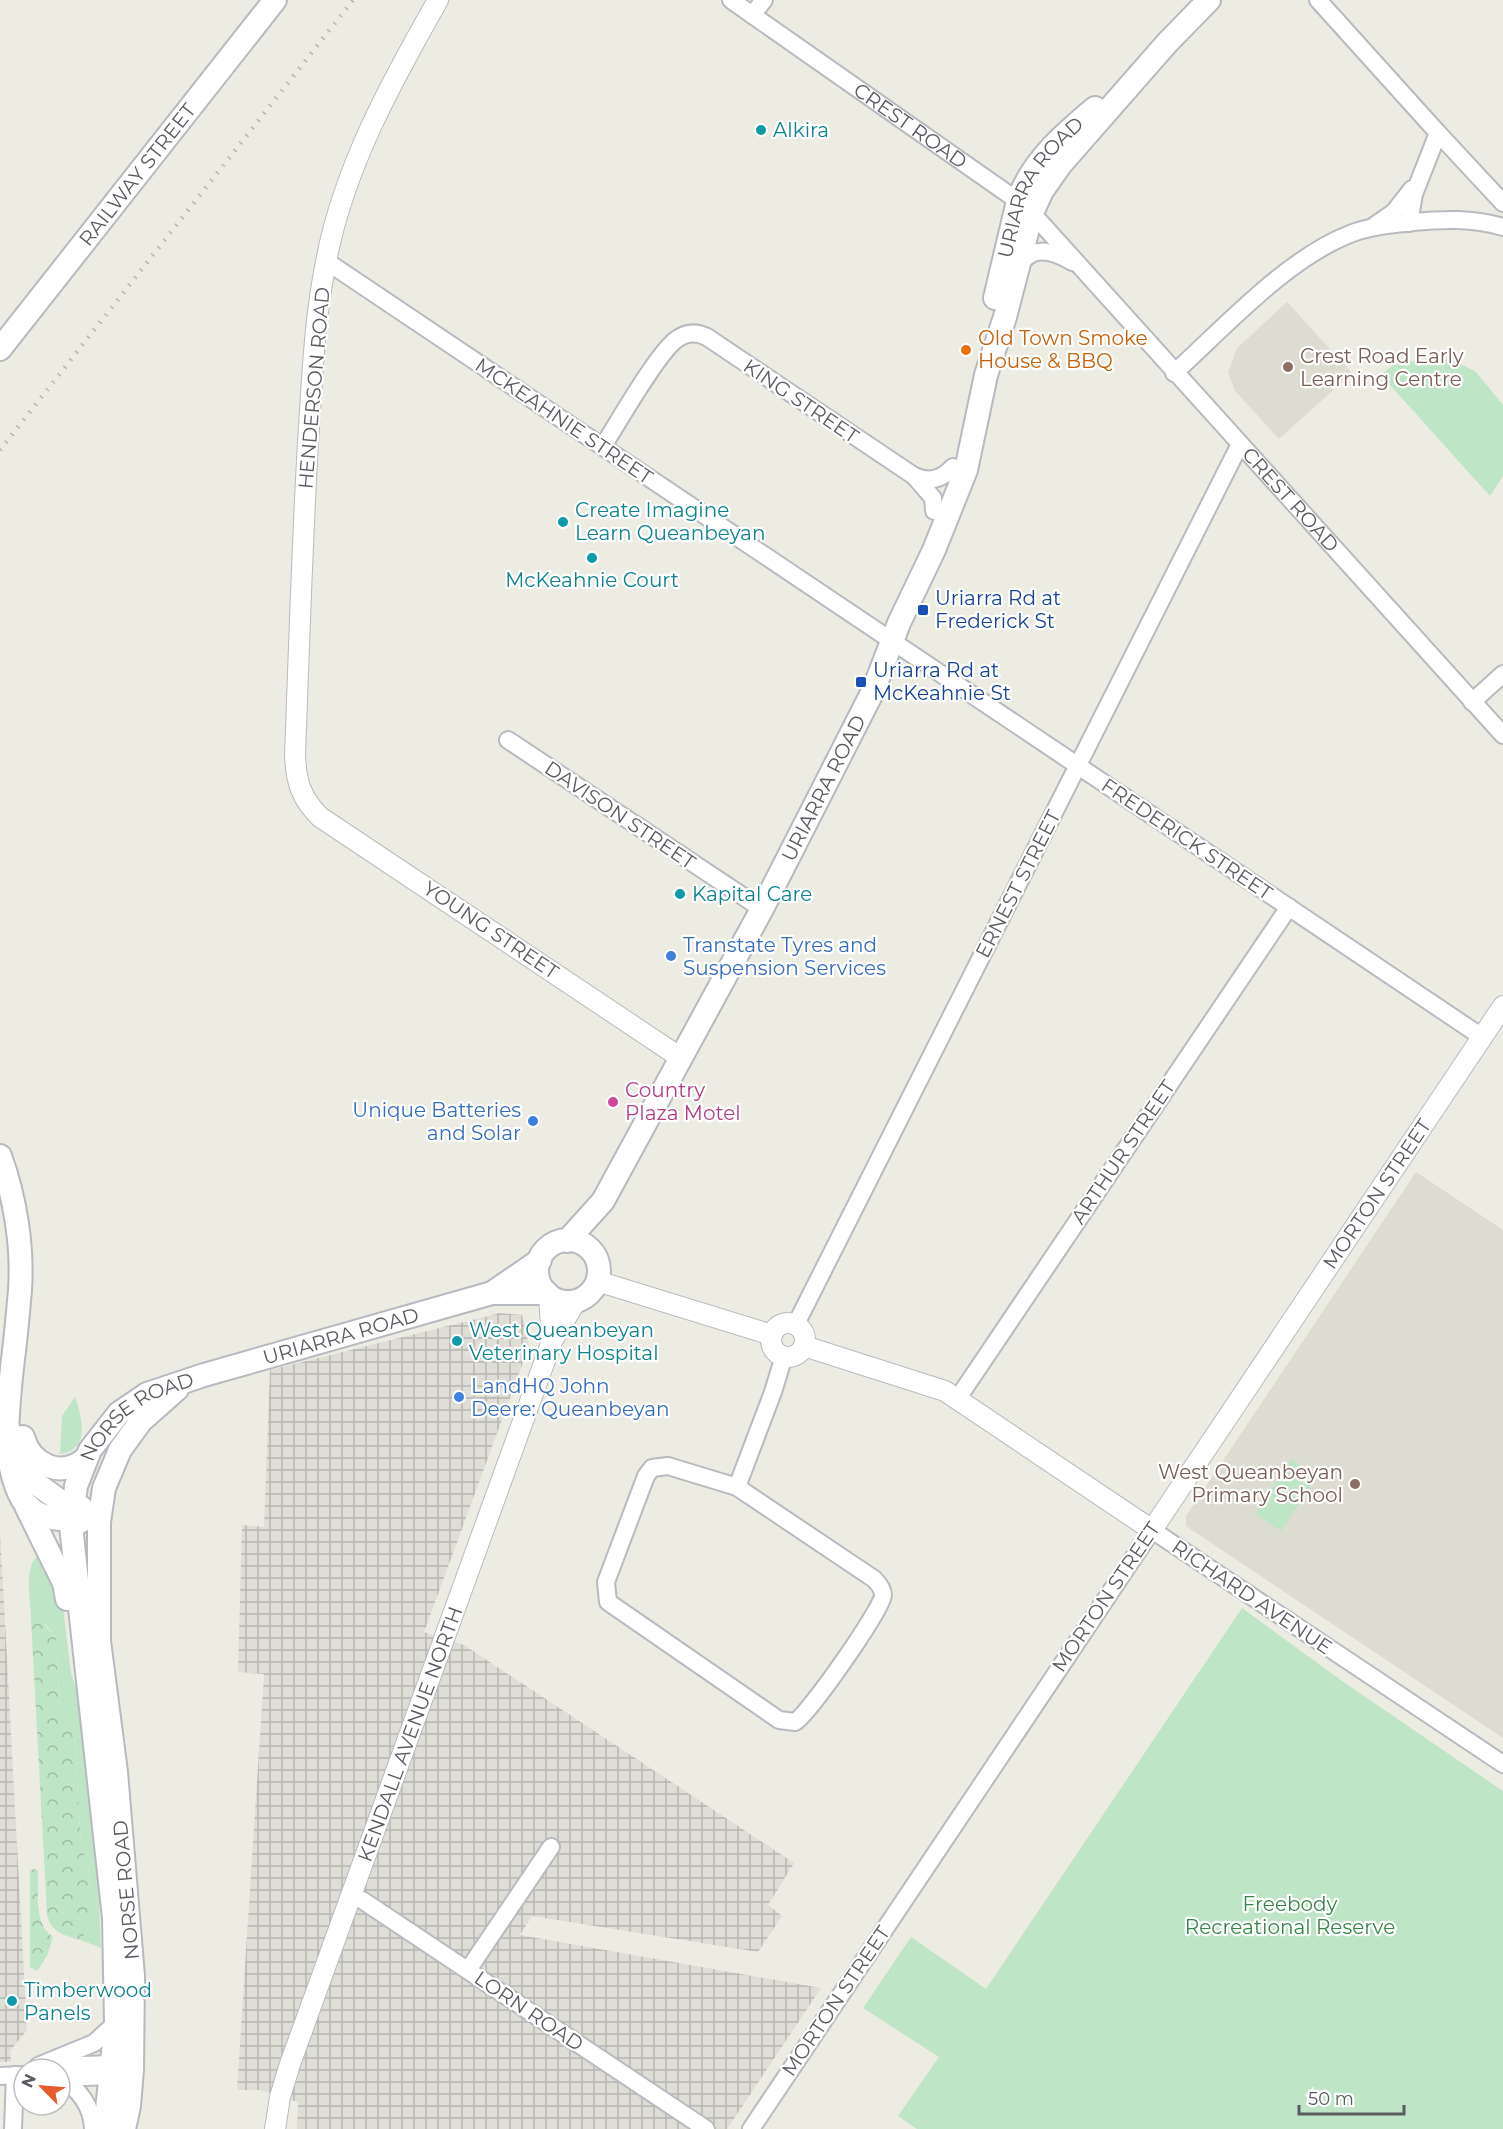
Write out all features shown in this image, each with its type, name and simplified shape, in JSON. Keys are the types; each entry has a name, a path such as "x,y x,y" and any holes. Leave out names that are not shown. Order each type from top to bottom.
{"main road":[{"name":"RAILWAY STREET","path":"0,349 275,0"},
{"name":"URIARRA ROAD","path":"986,375 994,303 1025,207 1204,2"},
{"name":"URIARRA ROAD","path":"567,1240 603,1201 762,909 861,718 966,470 986,375 1017,270 1025,207"},
{"name":"URIARRA ROAD","path":"896,632 908,582 934,512 976,419"},
{"path":"0,1156 8,1176 19,1237 20,1289 2,1448 8,1476 24,1502 64,1583 76,1671 90,1705"},
{"name":"URIARRA ROAD","path":"593,1253 603,1201"},
{"path":"567,1240 579,1242 593,1253 598,1266 597,1281 589,1294 576,1301 562,1302 548,1294 538,1278 540,1260 550,1246 567,1240"},
{"name":"URIARRA ROAD","path":"492,1293 540,1260"},
{"name":"URIARRA ROAD","path":"197,1377 492,1293 548,1294"},
{"path":"14,1358 16,1392 24,1440 34,1459 42,1465 59,1468 72,1467 85,1459"},
{"name":"NORSE ROAD","path":"105,2129 122,2070 131,1928 116,1772 99,1641 99,1529 102,1495 120,1450 134,1430 155,1407 197,1377"},
{"name":"NORSE ROAD","path":"124,2129 129,2106 116,2024 114,1918 90,1705 72,1513 85,1459 107,1426 131,1403 147,1394 197,1377"},
{"path":"16,1392 13,1431 19,1460 32,1481 72,1513 85,1530 99,1641"},
{"path":"24,1502 35,1513 45,1517 60,1519 72,1513 89,1497 113,1445 155,1407"}],"street":[{"name":"HENDERSON ROAD","path":"304,800 299,789 295,762 300,622 313,370 326,261 345,194 377,115 438,0"},
{"name":"CREST ROAD","path":"731,0 1025,207 1503,735"},
{"path":"752,15 764,0"},
{"path":"1318,0 1503,204"},
{"path":"1409,223 1414,194 1438,133"},
{"path":"1373,226 1401,205 1420,176"},
{"path":"1174,373 1296,264 1335,240 1373,226 1409,223 1466,219 1503,227"},
{"name":"CREST ROAD","path":"1017,270 1024,259 1041,251 1054,252 1078,265"},
{"name":"MCKEAHNIE STREET","path":"326,261 603,446 896,632"},
{"name":"KING STREET","path":"603,446 667,348 685,334 694,333 707,337 914,476 933,498 934,512"},
{"name":"ERNEST STREET","path":"796,1324 1240,444"},
{"path":"914,476 924,480 936,479 953,467"},
{"name":"FREDERICK STREET","path":"896,632 1077,765 1482,1037"},
{"path":"1472,702 1503,674"},
{"name":"DAVISON STREET","path":"508,740 762,909"},
{"name":"YOUNG STREET","path":"304,800 320,816 681,1058"},
{"name":"ARTHUR STREET","path":"958,1398 1289,907"},
{"name":"MORTON STREET","path":"751,2129 1503,1006"},
{"path":"597,1281 772,1335"},
{"name":"KENDALL AVENUE NORTH","path":"548,1294 552,1341"},
{"name":"KENDALL AVENUE NORTH","path":"275,2129 280,2097 290,2064 350,1896 552,1341 576,1301"},
{"path":"796,1324 805,1336 804,1346 798,1354 784,1356 774,1350 772,1335 779,1325 796,1324"},
{"name":"RICHARD AVENUE","path":"804,1346 945,1391 958,1398 1503,1764"},
{"path":"737,1487 773,1392 784,1356"},
{"path":"668,1466 737,1487 874,1579 883,1596 875,1613 811,1706 795,1722 779,1720 615,1610 605,1596 606,1582 644,1481 652,1468 668,1466"},
{"path":"468,1970 551,1847"},
{"name":"LORN ROAD","path":"350,1896 362,1900 706,2129"},
{"path":"61,2057 97,2042 116,2024"},
{"path":"72,2072 122,2070"},
{"path":"72,2076 122,2070"},
{"path":"72,2087 81,2094 91,2114 93,2129"}],"shaded area":[{"name":"Crest Road Early Learning Centre","path":"1287,302 1352,373 1279,439 1235,391 1228,373 1237,348"},
{"name":"West Queanbeyan Primary School","path":"1416,1172 1503,1230 1503,1738 1186,1526 1186,1516"},
{"path":"500,1313 522,1315 529,1346 424,1632 464,1645 794,1863 768,1905 782,1916 758,1952 532,1916 520,1935 821,1988 727,2129 297,2129 298,2102 260,2090 237,2090 264,1674 238,1672 242,1525 264,1527 270,1370"},
{"path":"0,1530 27,2030 10,2051 11,2062 0,2062"}],"green space":[{"path":"1437,356 1455,361 1476,372 1503,405 1503,476 1490,496 1381,375 1393,365"},
{"path":"75,1397 82,1423 80,1440 70,1451 60,1454 62,1416"},
{"path":"1291,1459 1317,1476 1281,1531 1255,1514"},
{"path":"41,1553 62,1598 71,1673 82,1705 97,1858 101,1948 81,1940 90,1924 88,1864 81,1847 75,1743 71,1724 60,1709 56,1637 46,1625 31,1619 29,1574 35,1558"},
{"name":"Freebody Recreational Reserve","path":"1242,1608 1345,1683 1503,1791 1503,2129 917,2129 898,2116 939,2057 863,2008 911,1937 986,1989"},
{"path":"31,1619 39,1619 56,1637 60,1709 71,1724 75,1743 81,1847 88,1864 90,1895 90,1924 81,1940 64,1935 55,1929 47,1914"},
{"path":"30,1870 38,1871 38,1907 42,1924 53,1937 47,1956 37,1971 30,1967"}],"railway":[{"path":"0,450 353,0"}],"place":[{"name":"Alkira","path":"761,130"},
{"name":"Old Town Smoke House & BBQ","path":"966,350"},
{"name":"Crest Road Early Learning Centre","path":"1288,367"},
{"name":"Create Imagine Learn Queanbeyan","path":"563,522"},
{"name":"McKeahnie Court","path":"592,558"},
{"name":"Uriarra Rd at Frederick St","path":"923,610"},
{"name":"Uriarra Rd at McKeahnie St","path":"861,682"},
{"name":"Kapital Care","path":"680,894"},
{"name":"Transtate Tyres and Suspension Services","path":"671,956"},
{"name":"Country Plaza Motel","path":"613,1102"},
{"name":"Unique Batteries and Solar","path":"533,1121"},
{"name":"West Queanbeyan Veterinary Hospital","path":"457,1341"},
{"name":"LandHQ John Deere: Queanbeyan","path":"459,1397"},
{"name":"West Queanbeyan Primary School","path":"1355,1484"},
{"name":"Timberwood Panels","path":"12,2001"}]}
